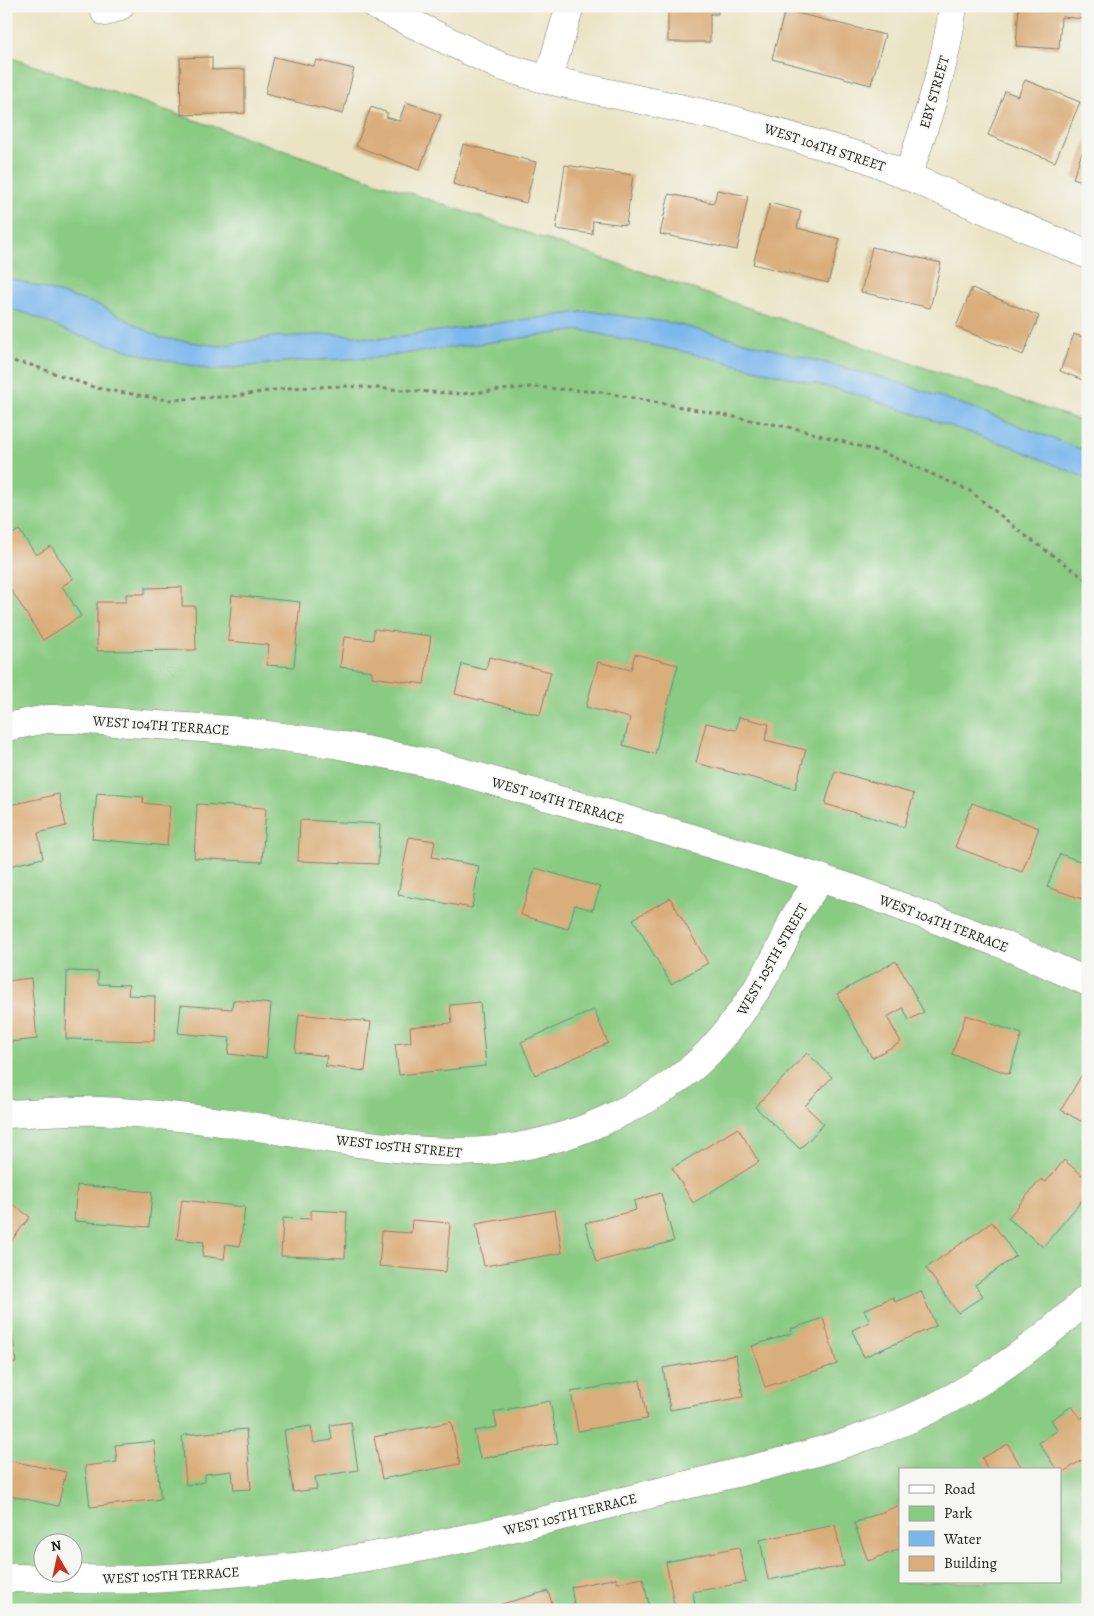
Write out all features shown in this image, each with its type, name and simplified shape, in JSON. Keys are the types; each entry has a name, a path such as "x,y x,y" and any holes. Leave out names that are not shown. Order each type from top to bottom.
{"street":[{"name":"WEST 104TH STREET","path":"376,6 500,66 548,80 730,119 824,144 908,175 1088,255"},
{"path":"548,80 570,6"},
{"name":"EBY STREET","path":"908,175 936,91 949,35 953,6"},
{"name":"WEST 104TH TERRACE","path":"6,727 47,719 90,720 230,730 335,744 434,764 698,840 821,878 1004,945 1088,982"},
{"name":"WEST 105TH STREET","path":"6,1114 98,1111 169,1116 238,1124 376,1146 436,1153 503,1151 544,1143 593,1127 644,1101 686,1073 707,1054 745,1008 782,946 796,913 821,878"},
{"name":"WEST 105TH TERRACE","path":"6,1578 156,1578 277,1569 407,1550 514,1528 811,1454 874,1434 937,1406 995,1372 1065,1319 1088,1298"}],"path":[{"path":"6,360 31,365 96,388 167,400 236,396 288,388 346,386 461,394 532,387 602,392 798,429 884,453 970,491 1026,536 1088,581"}],"green space":[{"path":"6,56 1088,423 1088,1610 6,1610"}],"water":[{"path":"6,277 99,305 161,338 220,346 273,337 336,334 379,339 588,311 672,323 891,380 970,407 1088,452 1088,479 1010,446 852,393 685,352 580,330 374,358 295,361 213,370 154,358 74,334 28,314 6,308"}],"building":[{"path":"668,6 718,6 718,14 710,14 710,42 668,42"},
{"path":"1019,6 1088,6 1087,19 1061,17 1059,49 1016,46"},
{"path":"785,10 885,35 871,85 772,59"},
{"path":"212,57 212,70 245,69 245,113 181,115 180,58"},
{"path":"274,57 314,66 316,60 354,69 343,114 265,94"},
{"path":"1025,80 1080,102 1055,162 988,135 1005,91 1018,96"},
{"path":"406,102 441,115 419,170 356,146 371,107 388,113 386,117 399,121"},
{"path":"1088,136 1088,183 1073,178"},
{"path":"463,144 536,162 526,203 453,184"},
{"path":"565,165 633,175 626,225 593,221 592,234 556,229"},
{"path":"717,190 748,196 737,250 660,234 669,194 714,203"},
{"path":"770,203 801,211 797,228 840,239 828,283 753,264"},
{"path":"872,247 941,263 930,308 861,292"},
{"path":"972,288 1039,316 1023,355 956,327"},
{"path":"1074,334 1088,339 1088,382 1060,371"},
{"path":"19,530 36,555 51,546 73,579 62,586 81,616 43,640 6,582 6,538"},
{"path":"182,587 182,606 195,606 196,650 97,651 97,602 126,602 126,594 145,594 145,588"},
{"path":"232,595 300,602 294,667 267,665 269,645 228,641"},
{"path":"374,629 431,636 424,684 372,677 372,671 340,667 344,637 373,640"},
{"path":"635,654 678,665 655,754 623,745 630,718 586,707 598,662 631,670"},
{"path":"489,657 551,672 540,715 455,694 462,664 486,670"},
{"path":"739,717 769,724 765,740 806,750 795,789 696,763 706,723 736,730"},
{"path":"835,771 914,794 904,827 825,804"},
{"path":"97,793 144,797 143,803 170,806 167,846 92,839"},
{"path":"59,794 66,826 38,833 43,858 9,866 6,854 6,806"},
{"path":"972,803 1039,828 1022,872 955,847"},
{"path":"197,804 266,808 262,862 194,858"},
{"path":"300,820 380,824 378,864 298,861"},
{"path":"409,837 435,841 432,857 479,866 472,908 398,895"},
{"path":"1060,854 1088,864 1088,901 1047,887"},
{"path":"535,868 600,887 593,910 575,905 568,929 521,915"},
{"path":"670,898 708,963 671,984 633,919"},
{"path":"896,961 924,1012 909,1020 903,1008 887,1017 901,1042 872,1058 837,994"},
{"path":"67,971 98,972 98,984 129,985 128,995 155,996 154,1041 66,1039"},
{"path":"31,978 37,1039 10,1042 10,1038 6,1038 6,981"},
{"path":"233,1000 271,1004 266,1058 228,1054 230,1038 178,1033 181,1005 232,1009"},
{"path":"480,1002 486,1066 399,1075 395,1044 411,1042 410,1027 452,1023 450,1005"},
{"path":"594,1010 608,1043 535,1075 521,1042"},
{"path":"299,1014 371,1022 365,1071 325,1066 327,1056 295,1052"},
{"path":"966,1015 1022,1034 1009,1074 952,1054"},
{"path":"807,1053 832,1077 805,1106 824,1124 800,1149 755,1107"},
{"path":"1088,1064 1088,1125 1061,1110"},
{"path":"738,1128 759,1162 693,1203 672,1168"},
{"path":"1064,1160 1088,1180 1088,1193 1043,1247 1008,1218 1041,1179 1046,1182"},
{"path":"77,1185 152,1192 149,1227 74,1221"},
{"path":"661,1193 674,1241 596,1262 585,1223 636,1210 634,1201"},
{"path":"6,1199 30,1217 6,1248"},
{"path":"182,1200 245,1207 240,1246 226,1244 224,1259 202,1256 204,1242 177,1239"},
{"path":"311,1210 347,1212 345,1258 281,1256 283,1218 311,1219"},
{"path":"555,1210 562,1253 484,1266 476,1224"},
{"path":"412,1220 450,1223 446,1272 379,1266 382,1231 411,1233"},
{"path":"992,1222 1016,1256 975,1285 983,1296 958,1313 926,1268"},
{"path":"921,1291 936,1326 864,1357 852,1330 870,1322 864,1310 893,1297 895,1302"},
{"path":"6,1300 8,1300 16,1363 6,1364"},
{"path":"823,1318 837,1364 765,1387 752,1346 792,1333 791,1329"},
{"path":"736,1355 743,1397 670,1410 663,1368"},
{"path":"640,1380 647,1419 578,1431 571,1392"},
{"path":"550,1401 558,1443 480,1459 474,1431 497,1427 494,1412"},
{"path":"1072,1406 1080,1419 1088,1414 1088,1456 1062,1473 1062,1468 1056,1468 1039,1443 1058,1430 1051,1420"},
{"path":"351,1422 358,1470 315,1477 317,1489 293,1492 284,1430 311,1426 314,1443 332,1440 330,1425"},
{"path":"451,1422 460,1464 382,1479 374,1437"},
{"path":"246,1429 251,1489 234,1490 232,1471 205,1474 205,1482 186,1485 182,1437 185,1435"},
{"path":"154,1441 161,1499 90,1507 85,1466 117,1462 115,1445"},
{"path":"1008,1444 1022,1468 987,1468 982,1458"},
{"path":"6,1460 66,1472 58,1506 6,1495"},
{"path":"899,1505 899,1549 868,1561 854,1523"},
{"path":"835,1525 844,1566 768,1580 760,1540"},
{"path":"739,1547 746,1582 693,1592 695,1605 675,1609 666,1562"},
{"path":"617,1578 618,1583 643,1578 650,1610 575,1610 571,1587"},
{"path":"548,1591 554,1610 484,1609"}]}
